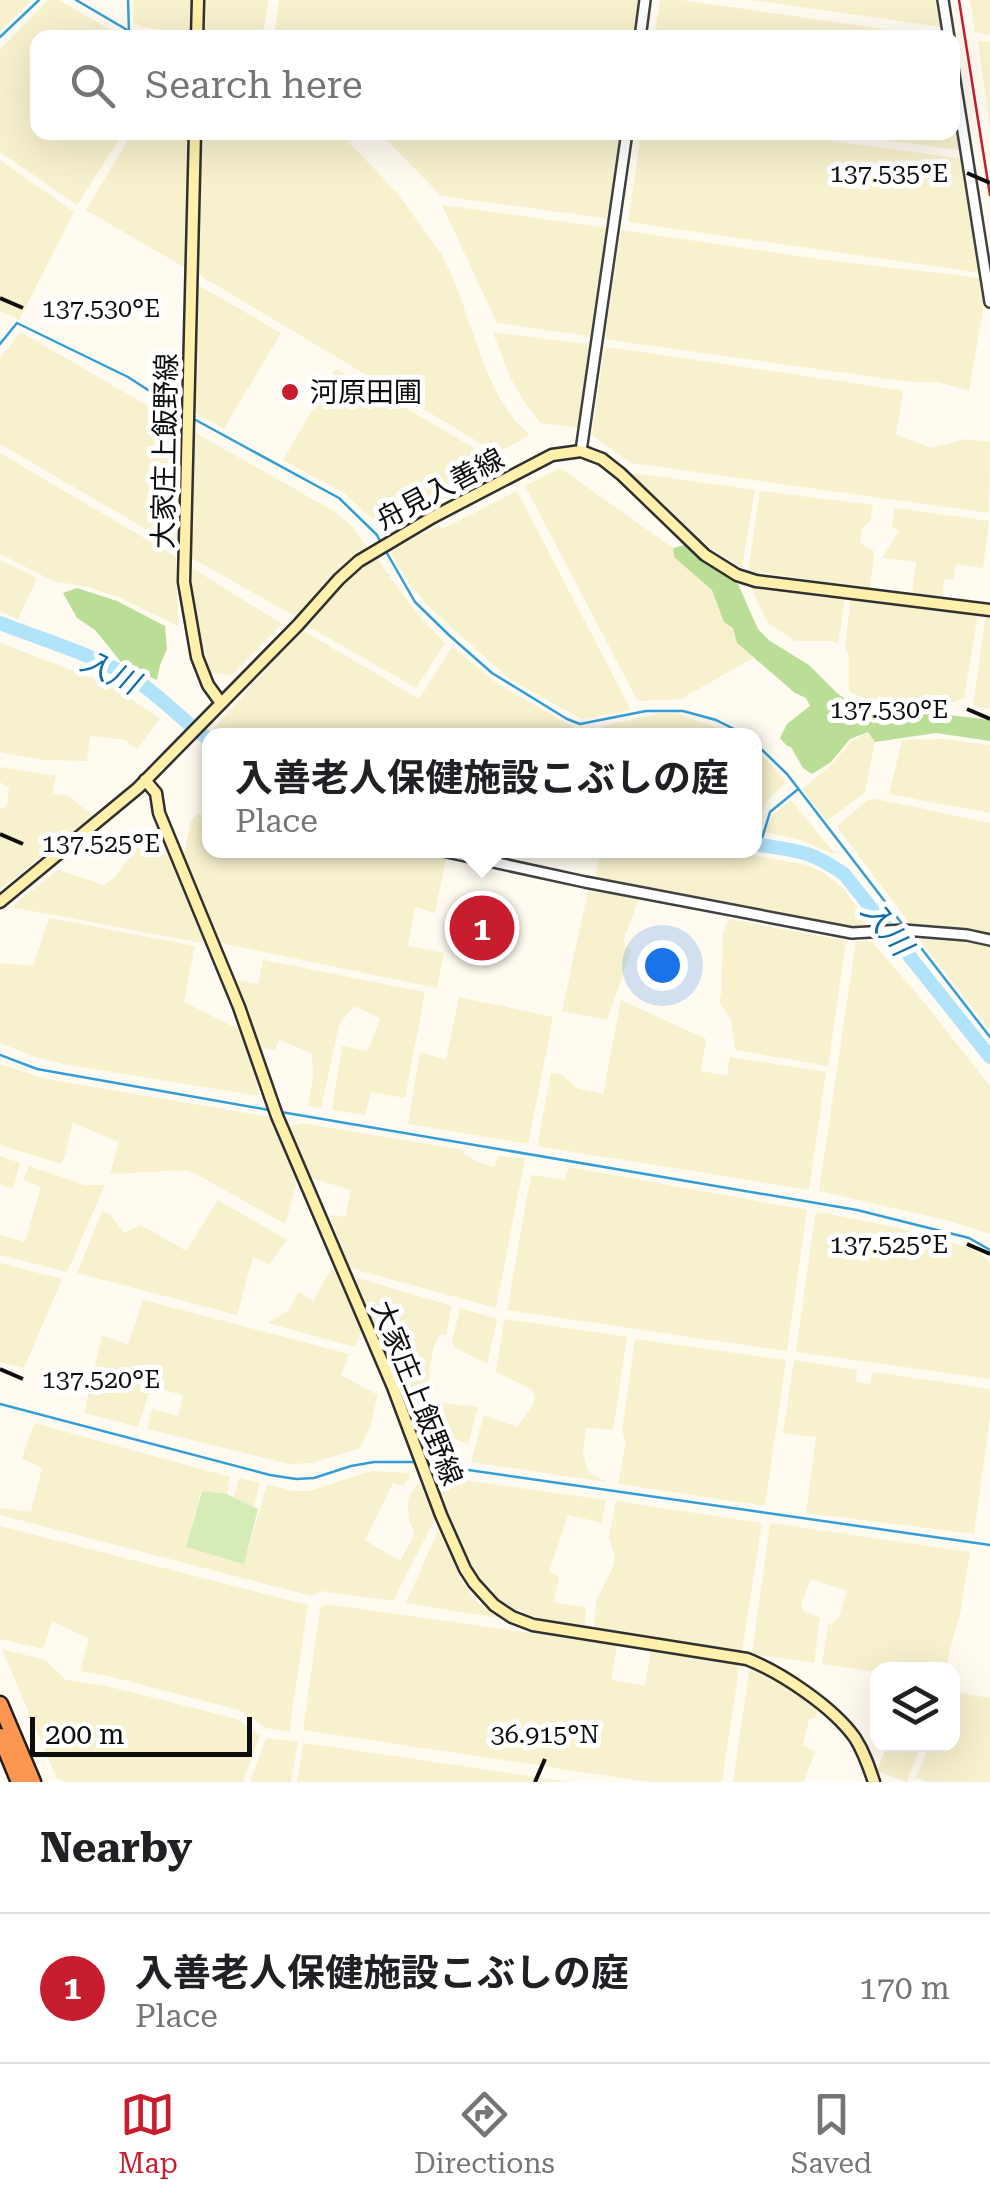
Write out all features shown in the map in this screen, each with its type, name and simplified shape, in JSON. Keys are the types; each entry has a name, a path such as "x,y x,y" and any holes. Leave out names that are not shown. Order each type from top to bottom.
{"highway":[{"path":"0,1704 34,1782"},
{"path":"0,1736 19,1782"}],"main road":[{"path":"197,30 198,0"},
{"name":"大家庄上飯野線","path":"195,140 184,559 186,600 197,658 208,686 221,702"},
{"path":"581,452 622,474 705,555 737,576 990,610"},
{"name":"舟見入善線","path":"0,902 145,780 298,625 338,579 375,550 552,455 581,452"},
{"name":"大家庄上飯野線","path":"145,780 156,793 159,812 239,1008 276,1111 393,1387 464,1569 486,1598 522,1621 746,1660 765,1667 844,1725 864,1754 874,1782"}],"street":[{"path":"641,30 645,0"},
{"path":"942,0 947,30"},
{"path":"960,113 990,302"},
{"path":"581,452 626,140"},
{"path":"475,858 852,934 898,930 966,934 990,940"}],"shaded area":[{"path":"0,0 32,0 0,31"},
{"path":"48,0 59,0 111,30 30,30 30,140 119,140 77,205 0,152 0,49"},
{"path":"133,0 195,0 195,30 160,30 134,23"},
{"path":"204,0 269,0 263,30 202,30"},
{"path":"279,0 641,0 637,30 275,30"},
{"path":"660,0 682,0 890,30 655,30"},
{"path":"751,0 938,0 942,27"},
{"path":"970,0 990,0 990,35 975,32"},
{"path":"978,41 990,42 990,128"},
{"path":"128,140 184,140 191,144 189,270 86,210"},
{"path":"201,140 347,140 398,194 442,255 500,399 530,435 497,453 198,272"},
{"path":"387,140 623,140 610,219 441,196"},
{"path":"640,140 824,140 965,159 981,273 628,222"},
{"path":"884,140 960,140 961,147 958,150"},
{"path":"0,160 74,212 19,320 0,311"},
{"path":"442,205 609,228 595,337 497,323"},
{"path":"621,230 982,278 984,305 969,391 938,382 911,382 609,340 605,336"},
{"path":"198,285 281,333 224,428 195,413"},
{"path":"21,332 184,427 180,549 0,444 0,358"},
{"path":"493,332 592,345 579,428 541,423 510,377"},
{"path":"608,347 900,390 903,392 896,434 931,448 967,439 990,442 989,513 631,463 592,435 604,351"},
{"path":"336,369 494,460 377,523 344,493 283,460"},
{"path":"194,432 332,510 353,527 368,548 356,555 296,617 190,557"},
{"path":"0,453 173,555 178,626 119,597 53,581 0,554"},
{"path":"560,468 673,548 675,557 712,590 737,643 753,658 681,699 636,698 525,486"},
{"path":"634,473 755,490 742,568 710,548"},
{"path":"517,491 631,710 582,719 511,680 431,609 389,550 436,527 444,528"},
{"path":"760,491 873,505 860,543 874,551 870,588 748,571"},
{"path":"895,508 989,521 983,568 956,564 953,580 944,579 942,597 912,593 916,562 882,558 899,531 892,527"},
{"path":"376,557 417,614 445,643 416,688 306,625 337,589"},
{"path":"0,560 37,578 18,619 0,611"},
{"path":"192,568 282,624 232,675 211,673 198,630"},
{"path":"749,583 845,597 838,645 832,641 795,641 767,622"},
{"path":"851,597 978,613 964,698 955,702 873,703 849,691 849,655 845,648"},
{"path":"986,614 990,615 990,709 973,706"},
{"path":"302,630 419,699 452,647 498,684 575,728 214,728"},
{"path":"0,643 111,685 160,719 137,749 125,740 90,736 87,761 45,760 0,752"},
{"path":"662,713 679,714 718,728 600,728"},
{"path":"869,732 875,742 865,792 827,821 802,789 851,742"},
{"path":"944,739 990,745 990,813 889,794 902,740"},
{"path":"762,755 785,780 762,811"},
{"path":"0,767 56,776 53,793 69,796 93,816 0,889 0,809 7,807 9,788 0,782"},
{"path":"791,800 836,855 801,840 765,832 771,817"},
{"path":"868,800 990,823 990,934 909,923 837,826"},
{"path":"202,814 202,858 446,858 435,913 415,907 408,946 444,953 437,988 221,943 184,855 191,820"},
{"path":"152,829 167,845 207,944 11,907 58,870 104,885"},
{"path":"762,857 807,865 822,872 843,888 867,926 838,926 595,878 599,858"},
{"path":"588,891 639,898 623,942 631,951 607,1020 562,1011"},
{"path":"49,918 195,946 184,1002 240,1030 258,1086 257,1096 63,1064 0,1043 0,963 33,966"},
{"path":"729,919 846,941 828,1066 735,1050 731,1020 719,1001 723,932"},
{"path":"919,939 990,947 990,1030"},
{"path":"856,941 872,942 990,1086 990,1234 819,1191"},
{"path":"263,960 425,992 405,1098 371,1092 365,1115 332,1110 342,1046 368,1051 380,1018 354,1006 339,1025 321,1108 308,1106 312,1053 279,1040 275,1050 259,1047 234,980 258,984"},
{"path":"459,997 553,1017 528,1144 408,1124 420,1052 446,1060"},
{"path":"621,1000 706,1039 701,1071 727,1076 730,1057 826,1072 809,1190 537,1146 551,1073 561,1074 577,1088 603,1094"},
{"path":"0,1064 46,1079 271,1117 298,1179 285,1224 185,1170 110,1174 119,1142 73,1123 61,1164 0,1145"},
{"path":"301,1123 464,1150 464,1154 479,1163 494,1167 498,1156 525,1159 496,1308 350,1268 329,1215 345,1217 351,1190 311,1178 290,1127"},
{"path":"0,1156 20,1163 13,1189 0,1184"},
{"path":"29,1166 85,1185 105,1185 67,1272 0,1255 0,1235 25,1242 41,1187 23,1180"},
{"path":"569,1167 807,1210 787,1351 507,1310 531,1175 565,1180"},
{"path":"218,1200 287,1240 269,1265 253,1257 237,1315 77,1273 102,1211 110,1214 124,1233 141,1225 186,1251"},
{"path":"820,1212 969,1248 990,1262 990,1379 796,1352 815,1215"},
{"path":"0,1263 62,1279 24,1368 0,1362"},
{"path":"331,1269 340,1274 362,1330 355,1347 268,1323 289,1310 299,1291 313,1301"},
{"path":"358,1278 452,1306 446,1335 440,1335 435,1343 428,1396 400,1394 355,1281"},
{"path":"143,1300 349,1354 341,1375 378,1395 360,1448 312,1463 289,1464 147,1429 152,1409 178,1416 183,1395 151,1387 138,1427 84,1413 102,1335 128,1345"},
{"path":"460,1308 497,1319 487,1364 454,1347"},
{"path":"504,1319 627,1337 613,1430 586,1428 586,1466 591,1474 607,1482 471,1462 484,1415 517,1427 535,1397 531,1389 496,1372"},
{"path":"635,1339 786,1360 765,1506 618,1484 626,1442 622,1431"},
{"path":"794,1360 857,1370 856,1382 870,1384 873,1372 990,1389 974,1534 806,1513 816,1437 783,1433"},
{"path":"402,1398 478,1407 468,1444 452,1438 446,1457 423,1453"},
{"path":"34,1423 230,1477 227,1494 201,1491 186,1547 244,1563 267,1484 309,1491 371,1471 409,1473 403,1486 393,1483 365,1540 400,1561 415,1533 409,1521 408,1503 420,1482 435,1519 393,1601 320,1591 312,1596 0,1515 0,1508 31,1512 42,1468 22,1458"},
{"path":"434,1476 606,1500 602,1523 568,1515 549,1572 559,1576 554,1602 586,1607 584,1627 543,1620 499,1601 478,1578"},
{"path":"239,1478 260,1483 254,1507 234,1497"},
{"path":"616,1501 762,1523 742,1651 593,1629 597,1599 614,1565 609,1537"},
{"path":"770,1523 970,1552 947,1662 870,1662 870,1671 822,1664 828,1625 838,1619 847,1591 811,1579 801,1605 803,1611 820,1618 814,1663 752,1654"},
{"path":"0,1526 308,1605 289,1732 266,1728 239,1710 80,1671 89,1639 52,1621 43,1649 0,1639"},
{"path":"440,1526 460,1578 477,1602 500,1618 406,1603"},
{"path":"326,1604 617,1645 611,1680 645,1686 651,1651 736,1663 739,1668 722,1782 649,1782 303,1730 320,1609"},
{"path":"2,1649 45,1660 66,1680 107,1686 237,1719 260,1735 243,1782 57,1779"},
{"path":"753,1668 781,1682 818,1711 815,1718 809,1719 803,1745 815,1752 804,1782 733,1782 749,1672"},
{"path":"960,1693 990,1698 990,1782 928,1782 916,1778 926,1752 960,1752"},
{"path":"266,1738 298,1742 291,1782 250,1782"},
{"path":"303,1743 572,1782 297,1782"},
{"path":"884,1752 918,1752 907,1782 877,1771"}],"green space":[{"path":"684,545 738,584 758,629 770,641 809,665 860,710 872,715 941,714 990,720 990,741 936,733 875,742 868,732 850,739 831,762 812,774 780,738 787,724 810,706 806,698 737,643 712,590 674,557 673,548"},
{"path":"77,588 117,601 165,626 167,649 157,680 121,662 95,630 77,618 63,593"},
{"path":"202,1491 227,1494 258,1509 244,1564 186,1547"}],"waterway":[{"path":"0,37 39,0"},
{"path":"76,0 127,30"},
{"path":"128,0 129,30"},
{"path":"0,344 17,323 128,377 185,414"},
{"path":"192,418 339,498 380,541"},
{"path":"384,548 415,602 450,636 492,673 567,719 580,724 646,711 683,711 732,728"},
{"name":"入川","path":"0,623 121,672 202,734"},
{"path":"762,750 787,774 903,925"},
{"path":"762,838 770,812 797,790"},
{"name":"入川","path":"762,845 811,855 844,874 990,1057"},
{"path":"911,935 990,1037"},
{"path":"0,1055 37,1069 269,1110"},
{"path":"281,1112 857,1210 969,1238 990,1250"},
{"path":"0,1404 296,1479 374,1462 415,1462"},
{"path":"427,1464 990,1545"}],"railway":[{"path":"959,0 990,195"}],"place":[{"name":"河原田圃","path":"290,392"},
{"name":"入善老人保健施設こぶしの庭","path":"482,928"}]}
